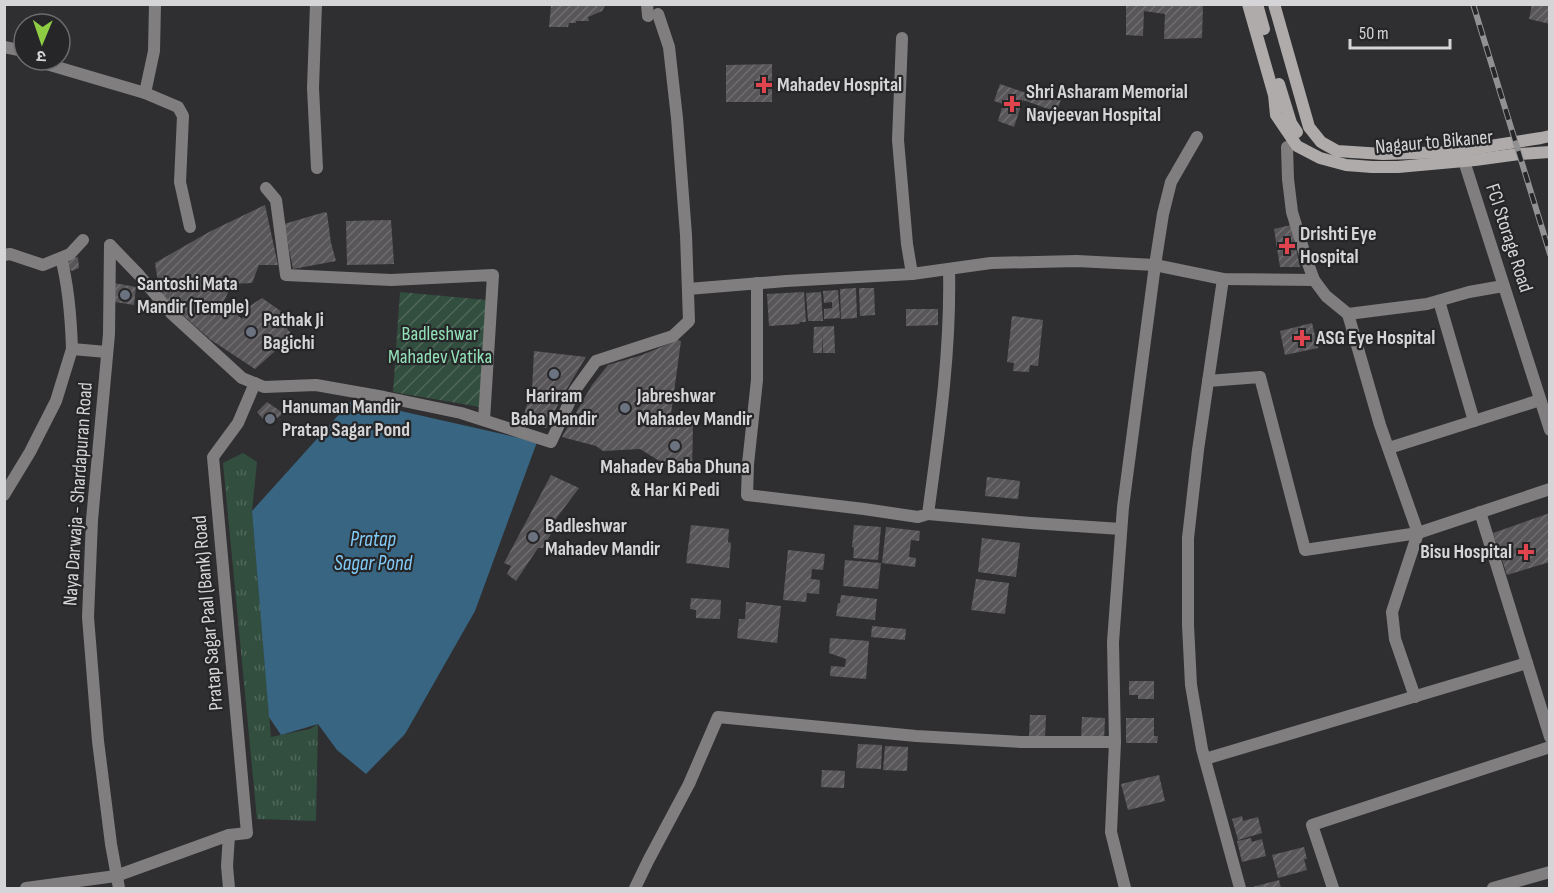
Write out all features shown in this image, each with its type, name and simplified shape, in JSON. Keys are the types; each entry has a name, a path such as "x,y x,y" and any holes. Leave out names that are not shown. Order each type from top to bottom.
{"main road":[{"name":"Nagaur to Bikaner","path":"1248,4 1274,95 1276,115 1297,146 1320,158 1346,165 1398,168 1550,152"},
{"path":"1257,4 1291,123 1309,146 1320,153 1346,159 1401,164 1550,146"},
{"name":"Nagaur to Bikaner","path":"1274,4 1309,127 1321,142 1337,151 1383,154 1452,152 1550,136"}],"street":[{"path":"145,93 154,51 155,4"},
{"path":"316,4 313,88 317,168"},
{"path":"255,383 264,387 316,385 461,413 552,442 576,390 596,361 673,336 689,321 682,174 669,47 651,12"},
{"path":"902,38 898,140 907,244 912,274"},
{"path":"72,71 145,93 178,107 183,116 180,182 190,227"},
{"path":"1125,888 1111,832 1115,742 1113,642 1123,507 1163,214 1171,182 1197,137"},
{"path":"1287,147 1292,212 1306,258 1314,280 1326,296 1348,314 1418,533 1392,612 1395,639 1415,697"},
{"name":"FCI Storage Road","path":"1464,161 1550,430"},
{"path":"266,188 276,200 286,276 391,280 493,275 484,420"},
{"path":"6,258 43,265 70,254 82,240"},
{"name":"Naya Darwaja - Shardapuran Road","path":"118,882 98,741 88,617 92,520 107,352 110,245 171,313 242,378 255,383"},
{"path":"4,495 30,453 56,401 72,349 71,317 61,258"},
{"path":"688,289 912,274 991,263 1077,261 1155,265 1223,279 1314,280"},
{"path":"928,514 946,362 950,295 949,269"},
{"path":"1223,279 1188,538 1188,626 1191,685 1205,759 1240,888"},
{"path":"757,284 758,380 748,464 747,495 918,518 928,514 1031,524 1121,529"},
{"path":"1348,314 1426,304 1469,292 1503,286"},
{"path":"1439,301 1474,421"},
{"path":"72,349 107,352"},
{"path":"1208,381 1260,376 1305,550 1418,533 1550,489"},
{"name":"Pratap Sagar Paal (Bank) Road","path":"229,835 246,833 213,457 238,423 255,383"},
{"path":"1389,448 1540,400"},
{"path":"1480,512 1550,737"},
{"path":"1205,759 1527,663"},
{"path":"635,888 689,784 717,717 1021,742 1115,742"},
{"path":"1333,888 1312,825 1550,747"},
{"path":"26,888 118,882 229,835 227,866 229,888"},
{"path":"1493,888 1535,883 1550,872"}],"green space":[{"name":"Badleshwar Mahadev Vatika","path":"400,292 487,300 480,407 393,392"},
{"path":"243,453 257,462 252,511 271,737 310,729 318,724 316,821 257,819 223,463"}],"water":[{"name":"Pratap Sagar Pond","path":"352,400 537,442 475,611 405,734 366,774 337,750 318,724 281,735 269,717 252,511"}],"building":[{"path":"606,4 602,11 588,17 589,21 569,23 568,27 549,27 551,6"},
{"path":"1126,4 1203,4 1202,38 1164,39 1165,14 1144,11 1143,36 1126,35"},
{"path":"1532,4 1550,4 1550,24 1529,19"},
{"path":"772,64 772,102 726,102 726,65"},
{"path":"1000,84 1029,94 1031,89 1061,99 1057,112 1023,100 1014,127 998,121 1003,104 994,101"},
{"path":"265,205 278,265 259,265 252,283 232,284 223,303 242,319 250,306 262,298 292,319 287,329 293,335 255,369 211,340 160,295 155,263 209,232"},
{"path":"325,212 336,261 293,269 284,224"},
{"path":"391,220 394,264 347,265 346,221"},
{"path":"1291,225 1300,267 1280,267 1274,229"},
{"path":"78,257 79,268 72,271 66,260"},
{"name":"Santoshi Mata Mandir (Temple)","path":"114,283 136,287 134,305 115,302"},
{"path":"856,288 857,318 841,319 840,289"},
{"path":"859,288 874,288 875,315 860,316"},
{"path":"838,290 840,318 824,319 824,309 832,308 832,302 824,303 823,291"},
{"path":"804,292 806,322 769,326 767,294"},
{"path":"821,292 823,321 808,321 806,293"},
{"path":"906,309 938,309 938,325 906,326"},
{"path":"1012,316 1043,320 1038,366 1030,365 1029,372 1013,371 1014,363 1007,362"},
{"path":"1312,323 1318,348 1285,355 1280,331"},
{"path":"834,326 835,353 823,353 822,331 822,353 813,353 814,327"},
{"name":"Jabreshwar Mahadev Mandir","path":"678,340 681,341 670,421 693,424 692,470 666,465 640,449 603,451 596,446 562,437 592,385 608,365 642,355"},
{"name":"Hariram Baba Mandir","path":"534,351 586,357 546,428 522,420 532,390"},
{"name":"Hanuman Mandir Pratap Sagar Pond","path":"267,402 283,413 269,426 257,412"},
{"name":"Badleshwar Mahadev Mandir","path":"551,475 579,488 552,524 555,527 543,548 538,548 516,581 507,574 511,566 504,563"},
{"path":"987,477 1020,481 1018,499 985,496"},
{"path":"1550,513 1550,562 1507,575 1493,533"},
{"path":"691,525 729,529 728,542 731,543 729,568 686,563"},
{"path":"854,525 881,527 878,560 853,558"},
{"path":"886,527 920,531 919,541 911,540 909,557 916,558 915,567 882,563"},
{"path":"982,538 1020,543 1016,577 978,572"},
{"path":"788,550 825,554 823,570 812,569 811,579 820,580 819,594 807,593 806,602 783,600"},
{"path":"845,560 881,563 878,589 843,586"},
{"path":"976,579 1009,583 1005,614 971,610"},
{"path":"841,595 877,599 875,620 836,616"},
{"path":"691,598 721,600 720,619 696,618 696,610 690,609"},
{"path":"746,602 781,606 777,643 737,638 739,619 745,619"},
{"path":"872,626 906,629 905,640 871,637"},
{"path":"830,638 869,641 866,679 830,676 831,666 845,667 846,659 829,653"},
{"path":"1129,681 1154,681 1154,699 1138,699 1138,695 1129,695"},
{"path":"1030,715 1046,715 1045,738 1029,738"},
{"path":"1082,717 1105,718 1104,741 1081,739"},
{"path":"1126,718 1154,718 1154,736 1158,736 1157,743 1126,743"},
{"path":"858,744 882,745 881,769 856,768"},
{"path":"885,746 908,747 907,771 883,770"},
{"path":"822,770 845,771 844,788 821,787"},
{"path":"1159,775 1165,801 1128,810 1121,784"},
{"path":"1242,816 1243,821 1258,817 1262,833 1238,840 1232,819"},
{"path":"1251,838 1252,842 1262,839 1266,856 1242,862 1237,841"},
{"path":"1304,847 1307,870 1278,878 1272,855"},
{"path":"1279,880 1281,888 1249,888"}],"railway":[{"path":"1473,4 1550,254"}],"place":[{"name":"Mahadev Hospital","path":"764,85"},
{"name":"Shri Asharam Memorial Navjeevan Hospital","path":"1012,104"},
{"name":"Drishti Eye Hospital","path":"1287,246"},
{"name":"Santoshi Mata Mandir (Temple)","path":"125,295"},
{"name":"Pathak Ji Bagichi","path":"251,332"},
{"name":"ASG Eye Hospital","path":"1302,338"},
{"name":"Hariram Baba Mandir","path":"554,374"},
{"name":"Jabreshwar Mahadev Mandir","path":"625,408"},
{"name":"Hanuman Mandir Pratap Sagar Pond","path":"270,419"},
{"name":"Mahadev Baba Dhuna & Har Ki Pedi","path":"675,446"},
{"name":"Badleshwar Mahadev Mandir","path":"533,537"},
{"name":"Bisu Hospital","path":"1526,552"}]}
